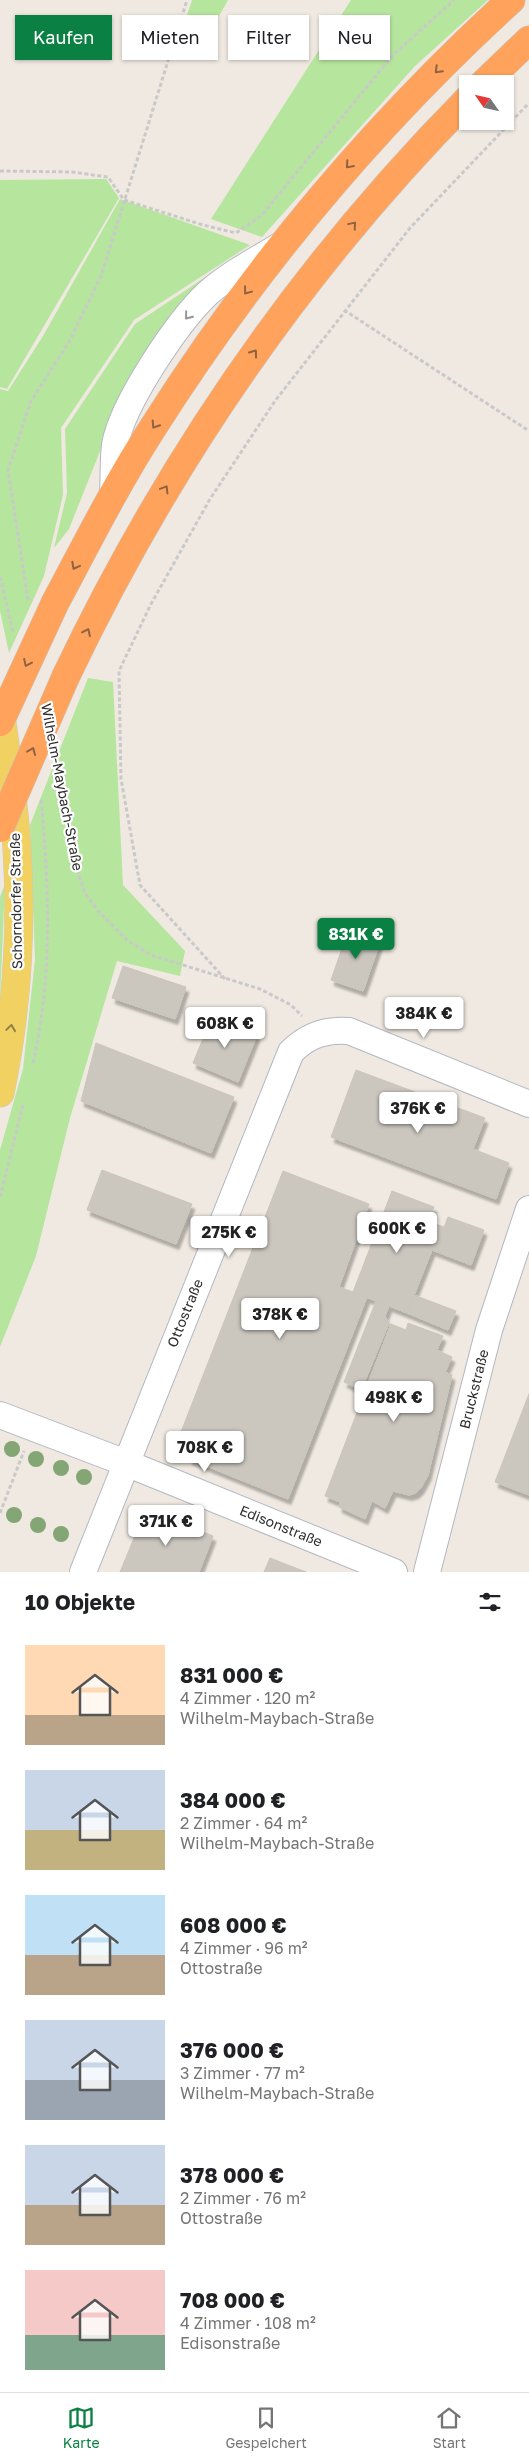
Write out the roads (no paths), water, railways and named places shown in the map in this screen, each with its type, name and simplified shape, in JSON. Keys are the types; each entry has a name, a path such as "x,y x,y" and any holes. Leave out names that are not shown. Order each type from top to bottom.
{"highway":[{"path":"0,722 42,605 190,371 282,245 381,128 466,42 511,0"},
{"path":"492,75 529,40"},
{"path":"0,828 66,676 147,519 186,454 245,365 291,302 363,213 459,109"}],"main road":[{"name":"Schorndorfer Straße","path":"0,708 17,846 19,906 17,985 0,1094"}],"street":[{"name":"Ottostraße","path":"83,1572 285,1062 298,1045 314,1035 337,1030 349,1031 529,1104"},
{"name":"Bruckstraße","path":"427,1572 489,1330 529,1209"},
{"name":"Edisonstraße","path":"0,1415 126,1463 394,1572"}]}
